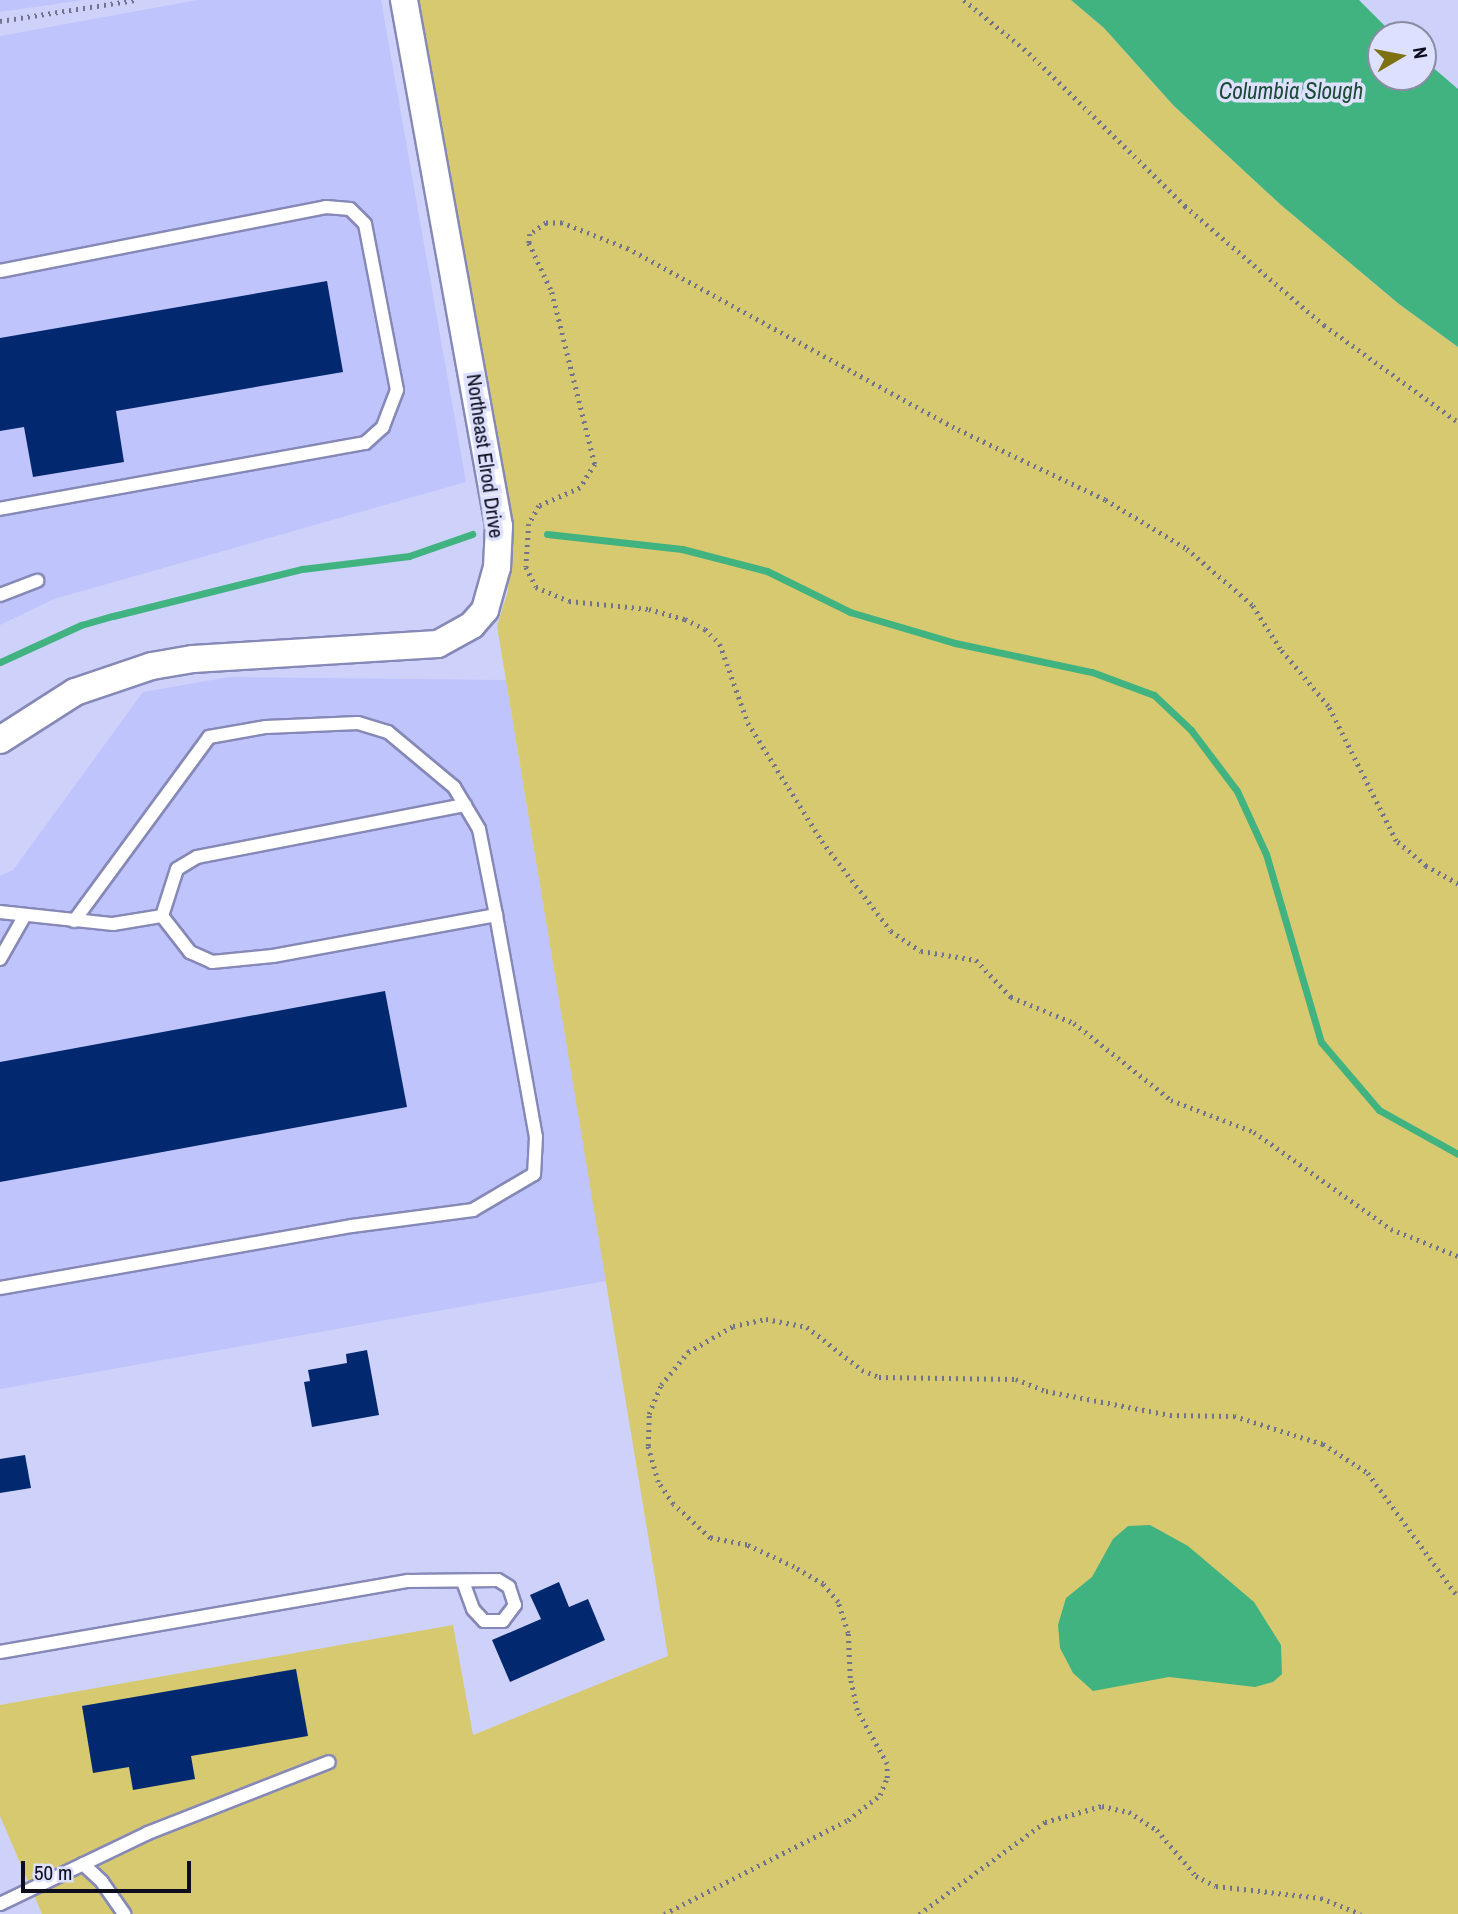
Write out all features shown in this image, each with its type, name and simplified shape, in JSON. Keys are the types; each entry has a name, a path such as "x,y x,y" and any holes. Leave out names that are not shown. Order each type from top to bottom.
{"street":[{"name":"Northeast Elrod Drive","path":"0,740 75,692 152,666 193,659 438,644 472,625 485,610 497,567 499,526 404,0"}],"lane":[{"path":"0,271 326,207 350,209 365,224 397,390 383,427 365,443 0,509"},
{"path":"0,595 37,581"},
{"path":"0,1288 352,1226 473,1210 534,1174 536,1137 479,829 454,787 429,763 388,732 358,723 265,727 209,737 74,921"},
{"path":"162,916 177,869 197,857 465,805"},
{"path":"0,912 24,917 113,924 162,916"},
{"path":"162,916 190,952 212,962 496,915"},
{"path":"0,959 24,917"},
{"path":"0,1652 408,1580 464,1584"},
{"path":"0,1904 148,1833 329,1762"},
{"path":"83,1864 103,1882 124,1914"}],"path":[{"path":"0,22 136,0"},
{"path":"964,0 1029,53 1185,206 1324,325 1458,422"},
{"path":"1458,884 1396,841 1328,706 1280,649 1252,605 1185,548 1105,500 954,428 628,249 562,223 546,223 530,234 552,292 594,464 580,488 539,506 529,524 526,568 536,587 569,601 649,609 685,619 720,643 748,723 822,841 891,931 921,951 976,960 1011,997 1074,1023 1171,1100 1254,1132 1391,1229 1458,1256"},
{"path":"664,1914 848,1820 880,1795 887,1778 887,1764 857,1710 850,1678 848,1633 838,1602 823,1584 794,1567 747,1545 710,1538 673,1504 658,1482 648,1436 649,1414 661,1385 688,1352 733,1326 766,1320 807,1327 862,1370 879,1377 1016,1379 1046,1391 1170,1415 1234,1416 1322,1444 1368,1473 1458,1597"},
{"path":"919,1914 1045,1822 1102,1806 1129,1812 1157,1830 1196,1875 1216,1886 1321,1898 1361,1914"}],"shaded area":[{"path":"0,0 84,0 0,12"},
{"path":"197,0 381,0 466,482 54,599 0,625 0,36"},
{"path":"414,0 1071,0 1104,28 1174,106 1281,205 1399,304 1458,347 1458,1914 42,1914 0,1816 0,1705 453,1625 473,1735 668,1656 497,626 508,591 509,526 464,249"},
{"path":"229,677 506,680 606,1281 0,1389 0,876 13,870 143,692"}],"water":[{"name":"Columbia Slough","path":"1071,0 1359,0 1380,21 1367,21 1367,91 1437,91 1437,71 1458,89 1458,347 1399,304 1281,205 1174,106 1104,28"},
{"path":"1150,1525 1188,1546 1254,1602 1281,1645 1282,1674 1273,1682 1255,1687 1169,1677 1093,1691 1073,1673 1060,1648 1058,1625 1066,1598 1092,1577 1113,1539 1128,1526"}],"building":[{"path":"327,281 343,372 116,411 124,462 33,477 24,427 0,431 0,338"},
{"path":"385,991 407,1107 0,1182 0,1062"},
{"path":"367,1350 379,1415 312,1427 304,1382 310,1381 308,1370 347,1363 346,1354"},
{"path":"25,1455 31,1488 0,1493 0,1459"},
{"path":"559,1582 569,1607 588,1599 605,1640 510,1682 492,1640 541,1619 530,1595"},
{"path":"296,1669 308,1736 191,1756 195,1779 133,1790 129,1767 93,1773 82,1706"}],"waterway":[{"path":"0,662 81,625 113,616 302,569 409,556 472,534"},
{"path":"547,534 682,549 767,571 850,612 955,643 1092,672 1154,695 1191,730 1237,791 1266,854 1321,1042 1379,1110 1458,1154"}]}
